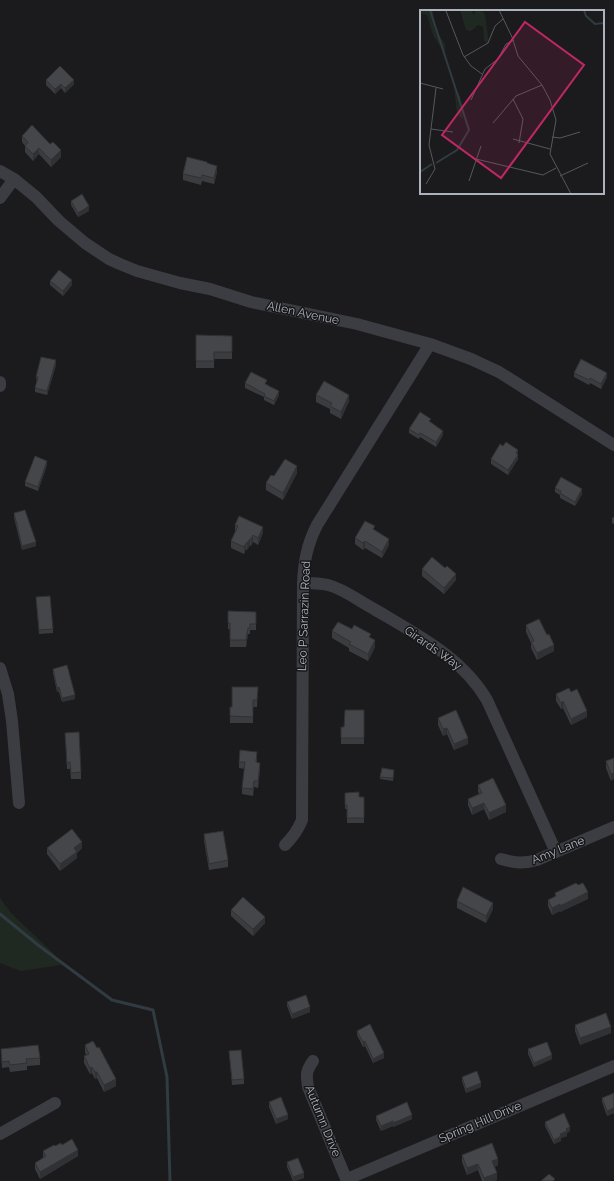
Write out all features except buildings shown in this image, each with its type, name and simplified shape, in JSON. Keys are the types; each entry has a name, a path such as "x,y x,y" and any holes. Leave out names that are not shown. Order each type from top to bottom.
{"street":[{"name":"Allen Avenue","path":"0,171 36,197 85,243 109,259 126,267 180,283 210,289 251,302 357,324 430,344 471,359 499,372 614,446"},
{"path":"0,198 14,180"},
{"name":"Leo P Sarrazin Road","path":"285,845 293,838 302,820 303,583 306,552 318,525 430,344"},
{"name":"Girards Way","path":"303,583 329,585 352,596 428,642 452,658 464,669 474,680 487,700 556,852"},
{"path":"0,668 8,694 12,721 19,802"},
{"name":"Amy Lane","path":"501,859 526,864 614,826"},
{"name":"Autumn Drive","path":"313,1061 307,1070 306,1078 308,1086 347,1180"},
{"name":"Spring Hill Drive","path":"347,1180 614,1066"},
{"path":"0,1134 55,1103"}],"shaded area":[{"path":"0,898 11,913 54,954 61,965 21,971 0,963"}],"waterway":[{"path":"0,914 38,945 112,1000 153,1010 167,1077 170,1181"}]}
